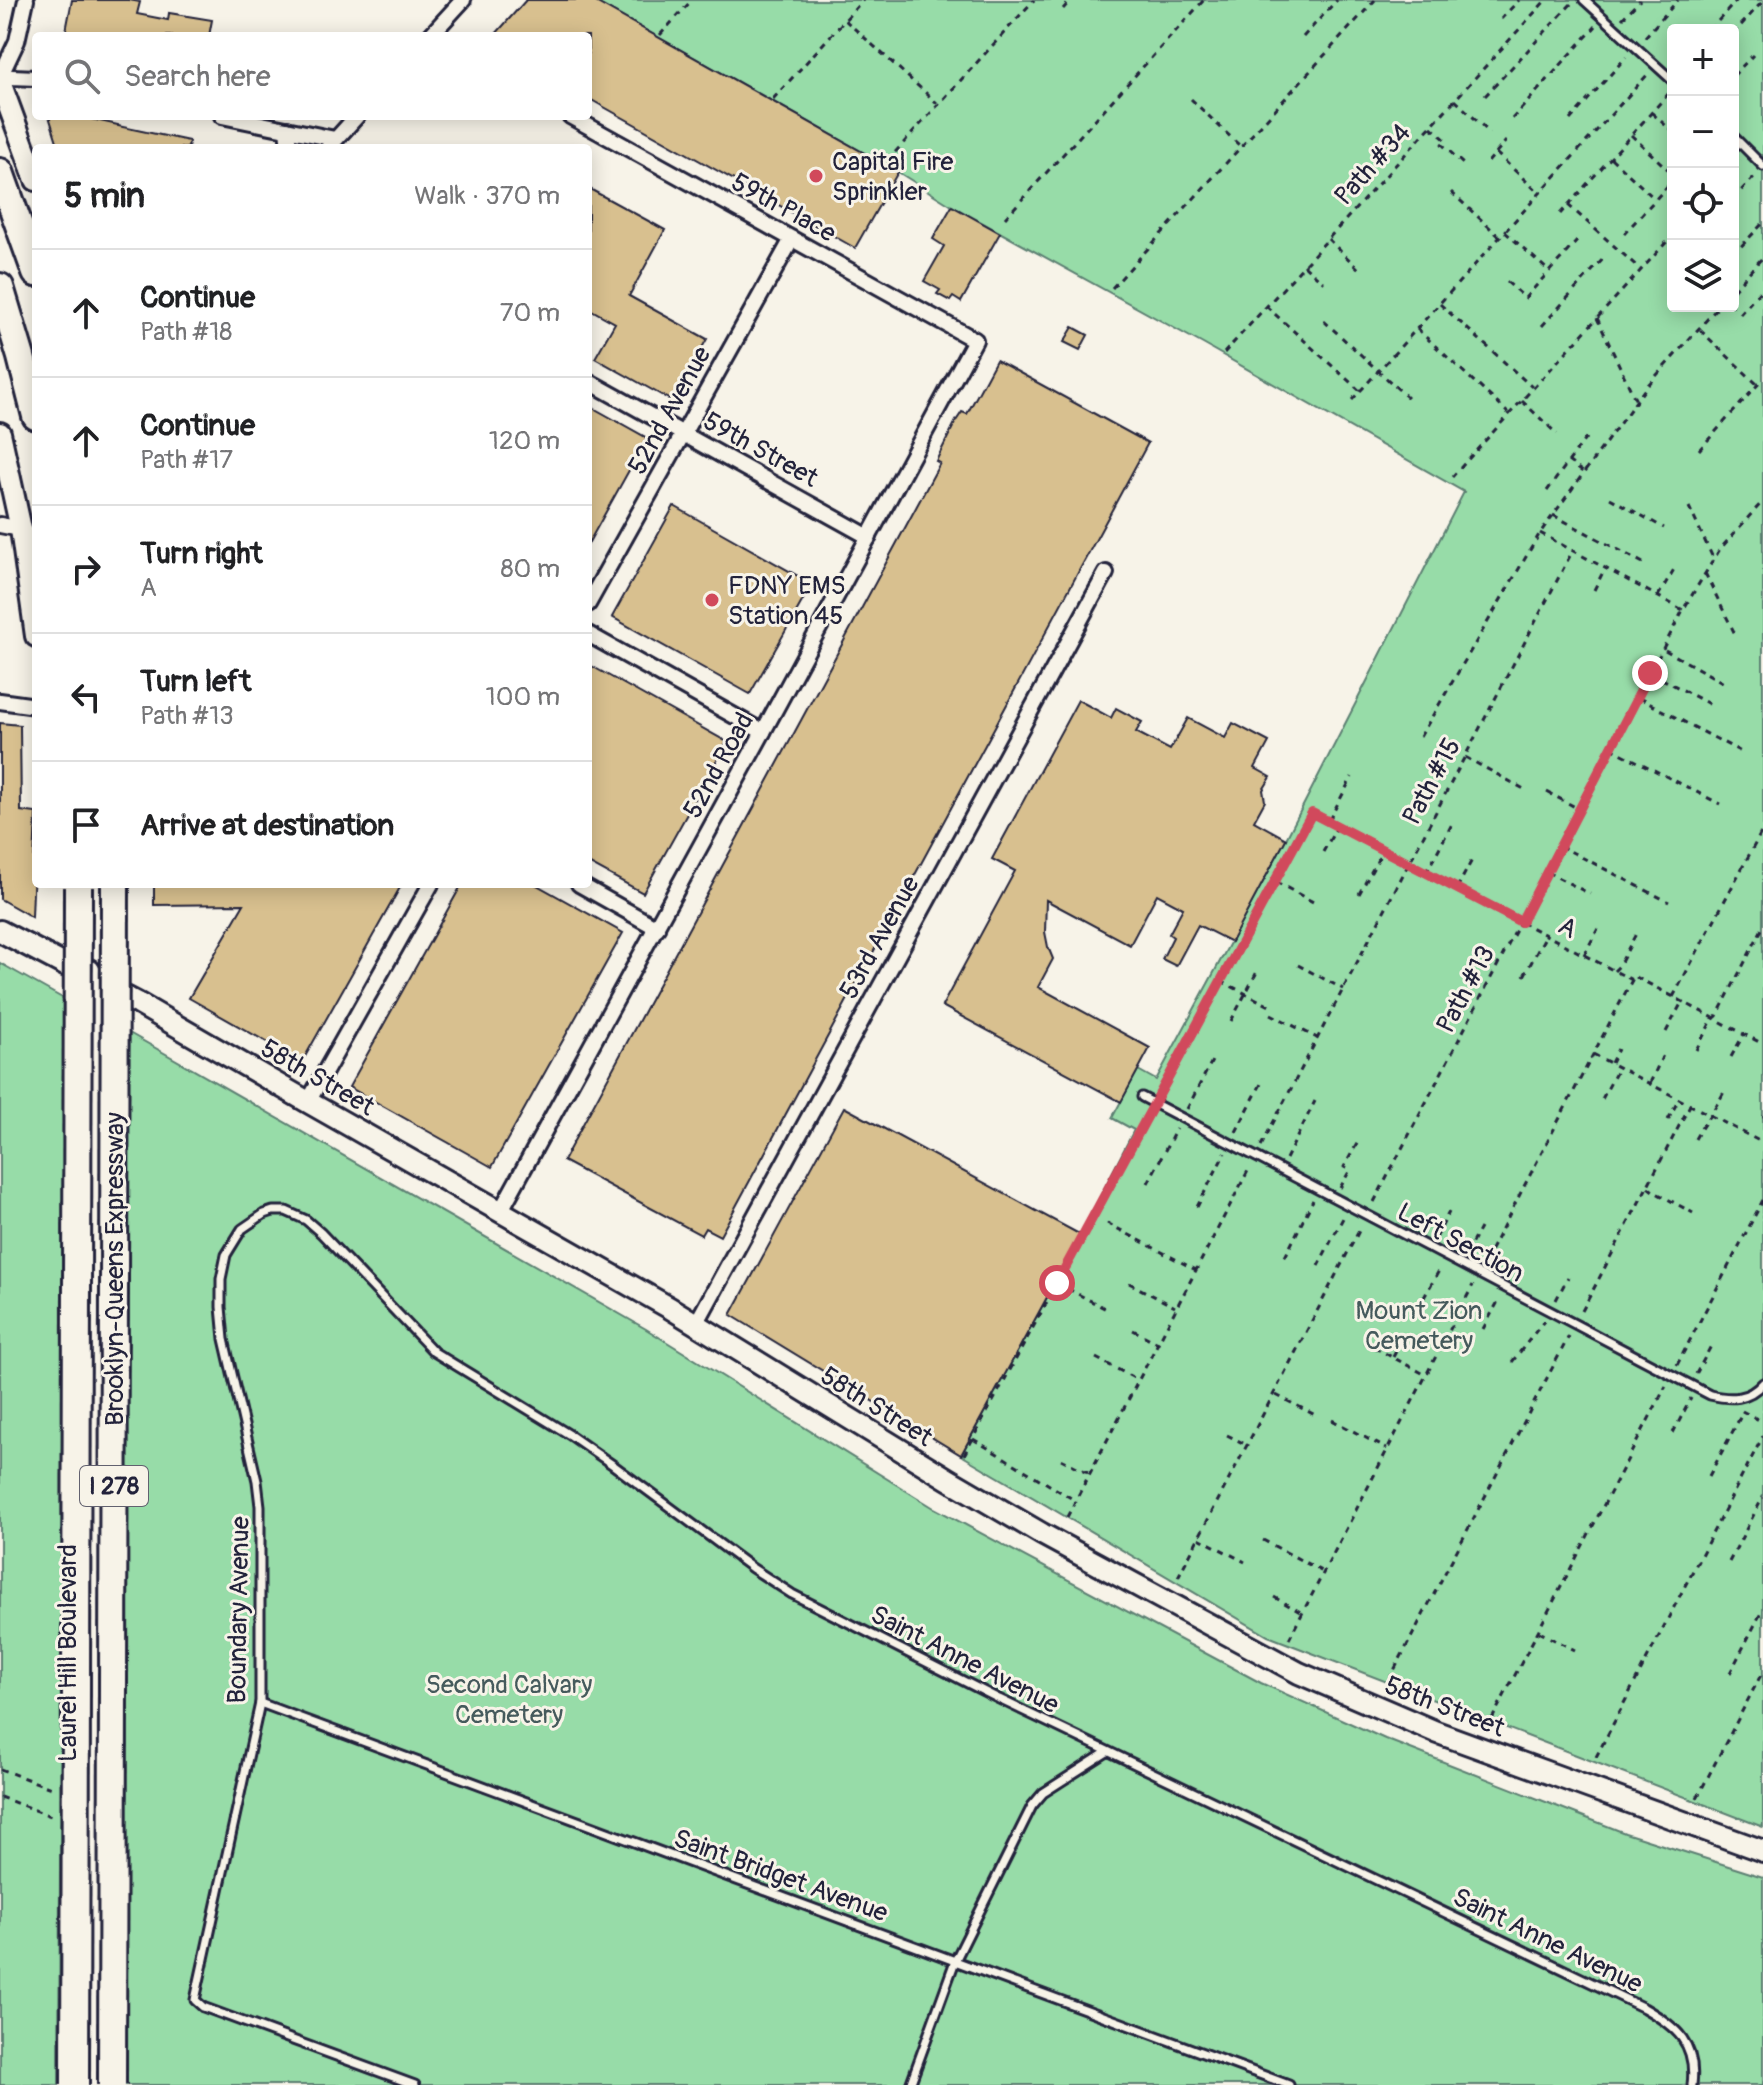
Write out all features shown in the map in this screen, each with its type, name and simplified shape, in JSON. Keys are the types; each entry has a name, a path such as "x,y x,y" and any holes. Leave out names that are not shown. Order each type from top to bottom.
{"highway":[{"path":"0,172 32,262"},
{"path":"0,287 32,402"},
{"name":"Brooklyn-Queens Expressway","path":"74,888 75,2085"},
{"name":"Brooklyn-Queens Expressway","path":"112,2085 116,888"}],"main road":[{"path":"0,79 32,169"},
{"path":"0,433 21,529 32,607"},
{"name":"Laurel Hill Boulevard","path":"74,888 70,931 94,981 91,2085"},
{"name":"Laurel Hill Boulevard","path":"94,981 108,956 116,888"},
{"name":"58th Street","path":"0,931 139,1004 696,1324 1042,1534 1299,1673 1436,1732 1763,1851"}],"street":[{"path":"0,79 17,41 26,0"},
{"path":"434,32 463,0"},
{"path":"0,79 32,78"},
{"path":"242,120 287,129 332,144 353,120"},
{"name":"59th Place","path":"577,120 975,340"},
{"path":"287,129 289,144"},
{"name":"52nd Avenue","path":"592,597 792,239"},
{"name":"52nd Road","path":"500,1212 975,340"},
{"name":"59th Street","path":"592,383 869,537"},
{"path":"0,525 21,529"},
{"name":"53rd Avenue","path":"696,1324 1106,573"},
{"path":"592,636 763,732"},
{"path":"0,701 32,705"},
{"path":"308,1102 429,888"},
{"path":"586,888 657,928"}],"lane":[{"path":"1584,0 1667,76"},
{"path":"1739,142 1763,167"},
{"name":"Left Section","path":"1142,1097 1710,1395 1728,1400 1747,1396 1763,1383"},
{"name":"Saint Anne Avenue","path":"249,1223 264,1214 280,1211 306,1220 333,1244 434,1352 590,1448 792,1594 1107,1752 1654,2014 1675,2029 1686,2044 1692,2059 1692,2085"},
{"name":"Boundary Avenue","path":"249,1223 226,1255 220,1292 224,1339 260,1506 260,1703 195,2000 203,2007 415,2085"},
{"name":"Saint Bridget Avenue","path":"260,1703 1289,2085"},
{"path":"910,2085 955,1961 1035,1801 1107,1752"}],"path":[{"path":"660,35 692,0"},
{"path":"773,99 863,0"},
{"path":"887,161 1034,0"},
{"path":"1063,9 1071,0"},
{"path":"1005,218 1204,0"},
{"path":"1303,37 1337,0"},
{"path":"1112,288 1375,0"},
{"path":"1501,19 1519,0"},
{"name":"Path #34","path":"1224,353 1546,0"},
{"path":"1485,96 1575,0"},
{"path":"1614,27 1640,0"},
{"path":"1570,120 1678,0"},
{"path":"1715,24 1737,0"},
{"path":"1739,27 1763,1"},
{"path":"1512,119 1602,16"},
{"path":"845,20 938,105"},
{"path":"1739,70 1753,55"},
{"path":"1352,400 1656,66"},
{"path":"1560,214 1667,96"},
{"path":"1191,99 1241,147"},
{"path":"1455,100 1490,133"},
{"path":"1652,113 1667,127"},
{"path":"1431,127 1446,140 1442,144 1464,165"},
{"path":"1631,135 1667,168"},
{"path":"1488,162 1506,141"},
{"path":"1496,153 1540,194"},
{"path":"1611,158 1656,200"},
{"path":"1739,193 1763,167"},
{"path":"1624,234 1667,187"},
{"path":"1451,192 1500,237"},
{"path":"1568,205 1641,270"},
{"path":"1739,249 1763,223"},
{"path":"1505,232 1549,271"},
{"path":"1328,239 1362,272"},
{"path":"1452,477 1668,240"},
{"path":"1507,282 1525,298 1577,241"},
{"path":"1739,283 1763,257"},
{"path":"1542,326 1603,259"},
{"path":"1304,265 1324,283"},
{"path":"1740,314 1763,288"},
{"path":"1440,304 1533,388"},
{"path":"1266,306 1360,391"},
{"path":"1420,737 1540,533 1647,386 1714,312"},
{"path":"1597,318 1636,401"},
{"path":"1324,321 1408,398"},
{"path":"1417,329 1510,414"},
{"path":"1698,329 1758,385"},
{"path":"1699,450 1763,379"},
{"path":"1522,401 1557,434"},
{"path":"1547,491 1588,435"},
{"path":"1568,461 1584,473"},
{"path":"1610,498 1664,528"},
{"name":"Path #13","path":"1178,1577 1683,610 1720,549 1763,501"},
{"path":"1689,507 1713,559"},
{"path":"1553,515 1645,564"},
{"path":"1540,533 1683,610"},
{"name":"Path #15","path":"1067,1517 1573,550"},
{"path":"1658,596 1676,566"},
{"path":"1594,590 1605,568"},
{"path":"1705,573 1735,634"},
{"path":"1663,649 1724,683"},
{"path":"1650,673 1711,705"},
{"path":"1638,698 1745,754"},
{"path":"1611,748 1720,804"},
{"path":"1465,757 1524,789"},
{"path":"1328,821 1352,777"},
{"path":"1547,792 1579,809"},
{"name":"A","path":"1275,881 1312,813 1614,971 1632,980 1634,976 1763,1044"},
{"path":"1426,873 1452,824"},
{"path":"1323,852 1337,826"},
{"path":"1673,997 1763,829"},
{"path":"1560,846 1669,902"},
{"path":"1359,894 1383,850"},
{"path":"1457,889 1472,860"},
{"path":"1547,871 1590,894"},
{"path":"964,1455 1275,881 1315,903"},
{"path":"1584,955 1600,925"},
{"path":"1696,1050 1763,927"},
{"path":"1614,971 1638,930"},
{"path":"1524,976 1546,935"},
{"path":"1298,965 1343,989"},
{"path":"1231,1021 1258,970"},
{"path":"1289,1639 1632,980"},
{"path":"1221,981 1270,1006"},
{"path":"1666,1032 1682,1002"},
{"path":"1271,1014 1317,1038"},
{"path":"1731,1057 1744,1034"},
{"path":"1611,1063 1618,1049"},
{"path":"1593,1054 1763,1143"},
{"path":"1650,1083 1663,1055"},
{"path":"1602,1099 1619,1067"},
{"path":"1695,1139 1725,1090"},
{"path":"1668,1120 1679,1099"},
{"path":"1280,1170 1315,1101"},
{"path":"1389,1680 1690,1105"},
{"path":"1335,1198 1350,1170 1344,1167 1359,1140"},
{"path":"1647,1186 1693,1213"},
{"path":"1285,1257 1318,1189"},
{"path":"1492,1719 1763,1200"},
{"path":"1318,1266 1350,1206"},
{"path":"1431,1248 1449,1212"},
{"path":"1107,1223 1196,1270"},
{"path":"1461,1264 1480,1228"},
{"path":"1412,1319 1447,1257"},
{"path":"1057,1283 1110,1311"},
{"path":"1129,1283 1177,1307"},
{"path":"1483,1329 1506,1288"},
{"path":"1133,1330 1158,1343"},
{"path":"1393,1357 1404,1336"},
{"path":"1364,1342 1426,1375"},
{"path":"1673,1433 1711,1346"},
{"path":"1096,1358 1138,1380"},
{"path":"1274,1394 1315,1415"},
{"path":"1709,1476 1743,1412"},
{"path":"1332,1420 1387,1449"},
{"path":"1227,1435 1247,1445"},
{"path":"1596,1757 1763,1436"},
{"path":"973,1439 1076,1501"},
{"path":"1061,1459 1091,1472"},
{"path":"1729,1562 1763,1497"},
{"path":"1199,1538 1245,1562"},
{"path":"1263,1540 1323,1572"},
{"path":"1274,1597 1302,1613"},
{"path":"1730,1673 1763,1609"},
{"path":"1538,1631 1575,1650"},
{"path":"1697,1798 1763,1671"},
{"path":"0,1769 51,1788"},
{"path":"0,1797 51,1816"}],"green space":[{"name":"Mount Zion Cemetery","path":"592,0 1763,0 1763,1827 1268,1636 961,1455 1081,1235 1134,1130 1112,1118 1138,1070 1156,1080 1286,839 1464,492 952,206 898,172"},
{"path":"0,963 64,999 59,2085 0,2085"},
{"name":"Second Calvary Cemetery","path":"124,1030 646,1329 934,1508 1261,1683 1385,1739 1625,1833 1763,1877 1763,2085 122,2085"}],"building":[{"path":"72,0 129,0 140,2 137,14 168,20 169,13 212,20 210,32 66,32"},
{"path":"526,0 592,0 898,172 855,248 592,100 592,32 498,32"},
{"path":"50,120 96,120 189,141 189,144 58,144"},
{"path":"592,190 665,230 629,296 707,339 672,401 595,358 615,323 592,310"},
{"path":"952,206 1000,233 961,302 953,297 950,301 937,294 940,290 924,281 944,246 933,239"},
{"path":"1073,327 1088,335 1080,350 1064,342"},
{"path":"996,360 1148,443 720,1236 705,1228 701,1235 563,1161 940,463 936,461 956,421 962,412 967,414"},
{"path":"592,407 647,438 592,537"},
{"name":"FDNY EMS Station 45","path":"674,506 812,584 750,694 612,617"},
{"path":"592,666 727,742 643,893 592,865"},
{"path":"1078,700 1111,718 1116,708 1142,722 1136,732 1170,750 1188,718 1225,738 1233,723 1269,742 1255,768 1271,777 1263,790 1265,801 1254,821 1286,839 1231,942 1198,925 1176,966 1162,959 1173,937 1169,934 1183,908 1157,894 1130,945 1046,900 1045,932 1053,959 1038,987 1150,1048 1121,1102 942,1006 1015,871 992,859"},
{"path":"0,723 20,725 21,811 32,812 32,917 0,899"},
{"path":"154,888 400,888 302,1062 189,998 244,904 154,905"},
{"path":"460,888 542,888 623,933 492,1167 349,1087"},
{"path":"844,1107 1081,1235 961,1455 731,1315"}],"place":[{"name":"Capital Fire Sprinkler","path":"816,176"},
{"name":"FDNY EMS Station 45","path":"712,600"}],"route":[{"path":"1057,1283 1312,813 1521,922 1650,673"}]}
